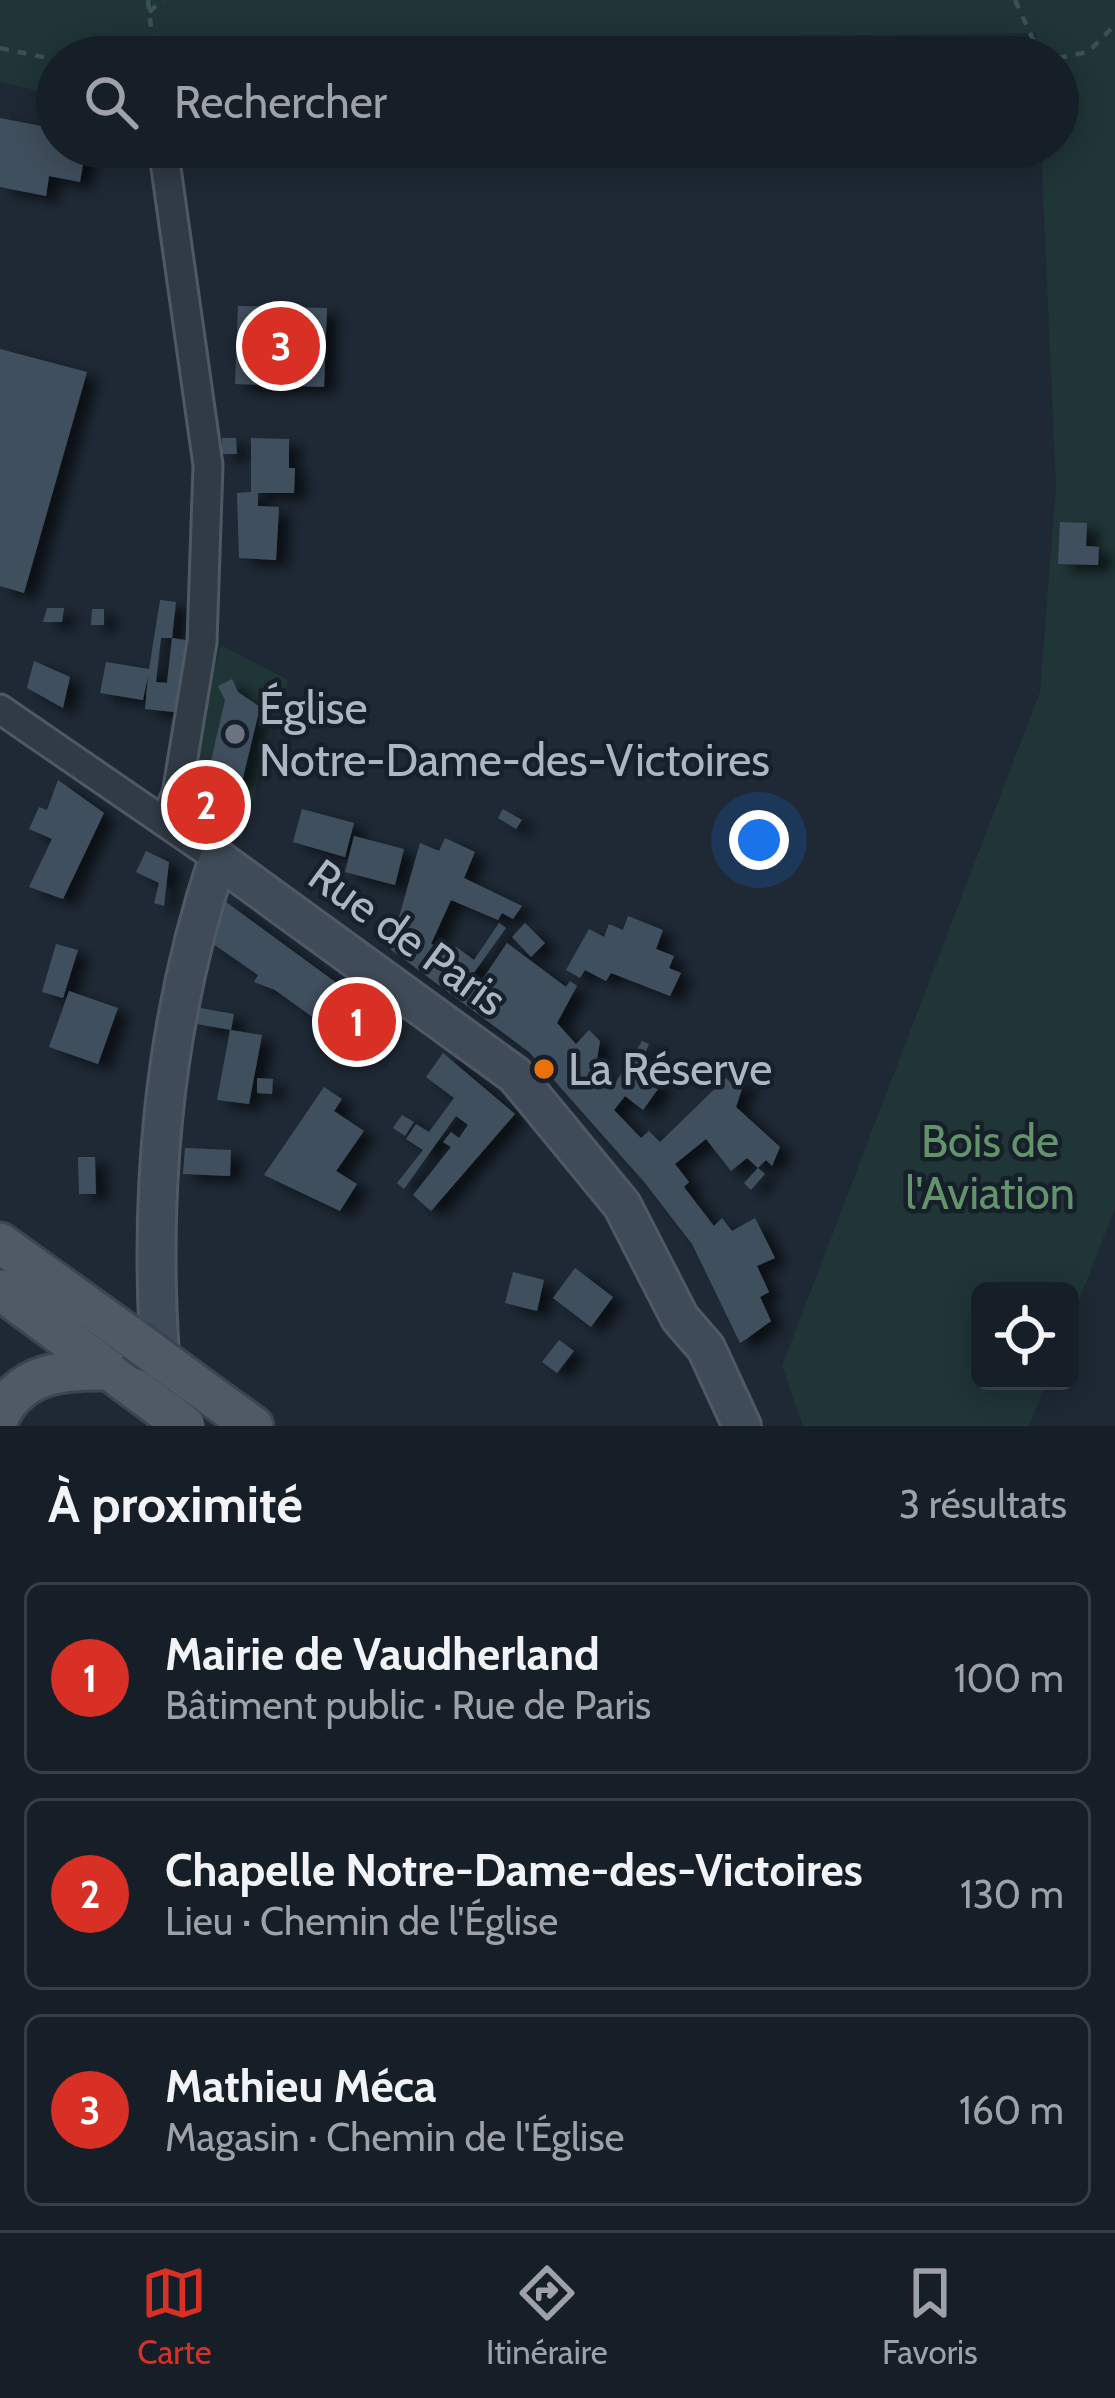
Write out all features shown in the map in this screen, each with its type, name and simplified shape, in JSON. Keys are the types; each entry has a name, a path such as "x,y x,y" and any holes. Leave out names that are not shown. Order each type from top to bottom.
{"main road":[{"path":"0,1244 134,1353 185,1426"},
{"path":"0,1290 203,1390 253,1426"},
{"path":"0,1415 11,1395 30,1380 134,1353"}],"street":[{"path":"164,819 177,794 202,642 208,465 166,168"},
{"name":"Rue de Paris","path":"0,709 164,819 514,1075 622,1205 680,1318 690,1359 720,1426"},
{"path":"166,1426 134,1353 173,1044 189,952 218,859"},
{"name":"Rue de Paris","path":"680,1318 706,1348 742,1426"}],"path":[{"path":"148,0 152,36"},
{"path":"149,12 163,0"},
{"path":"1015,0 1031,36"},
{"path":"1079,54 1088,52 1115,25"},
{"path":"0,48 36,56"}],"green space":[{"name":"Bois de l'Aviation","path":"0,0 1115,0 1115,1208 1079,1301 1079,1282 971,1282 971,1390 1043,1390 1029,1426 803,1426 782,1366 1040,692 1056,486 1042,168 1079,168 1079,36 36,36 36,90 0,82"},
{"path":"221,645 288,680 241,839 190,802 204,704"}],"building":[{"path":"0,118 36,125 36,168 82,168 80,182 49,176 46,196 0,187"},
{"path":"238,306 327,308 324,387 235,384"},
{"path":"0,349 87,372 24,593 0,586"},
{"path":"222,438 236,438 237,454 222,454"},
{"path":"251,438 289,439 289,468 295,468 294,493 258,493 258,506 279,507 276,560 239,558 237,493 251,492"},
{"path":"1060,522 1087,523 1086,546 1099,547 1098,565 1058,564"},
{"path":"160,600 176,602 172,638 193,641 184,713 145,709 148,676 143,700 100,693 106,662 149,669","holes":["161,638 172,638 167,683 156,682"]},
{"path":"47,608 64,608 62,622 43,622"},
{"path":"92,609 104,609 104,625 91,625"},
{"path":"34,661 70,677 63,708 27,688"},
{"name":"Église Notre-Dame-des-Victoires","path":"232,679 238,692 260,707 242,782 208,774 225,700 218,686"},
{"path":"58,780 104,813 63,899 29,887 52,839 29,829 39,807 47,810"},
{"path":"205,796 214,802 206,813 198,807"},
{"path":"302,809 354,823 345,857 293,842"},
{"path":"503,809 522,820 516,829 498,818"},
{"path":"354,836 404,849 395,885 345,872"},
{"path":"445,838 475,852 464,878 522,906 513,919 502,913 498,920 451,900 431,944 451,951 455,946 474,960 499,923 506,928 473,974 482,980 507,943 566,987 570,981 577,986 557,1023 576,1044 589,1030 600,1041 596,1066 614,1085 642,1041 649,1044 638,1068 661,1085 643,1110 625,1096 614,1110 641,1138 649,1131 660,1142 726,1078 732,1084 734,1077 745,1080 736,1107 780,1147 772,1166 766,1160 758,1168 747,1158 731,1171 706,1139 675,1164 689,1182 684,1187 714,1226 722,1218 732,1231 755,1218 775,1258 757,1266 769,1292 760,1297 771,1321 740,1343 692,1244 645,1183 529,1052 390,949 420,843 439,851"},
{"path":"146,851 169,862 164,906 154,903 159,883 136,872"},
{"path":"226,902 390,1022 365,1055 275,990 254,982 258,975 209,941"},
{"path":"628,916 663,930 656,949 674,956 669,968 681,973 670,996 611,973 606,981 585,970 580,978 566,970 589,929 604,937 609,924 623,930"},
{"path":"525,923 545,943 531,957 512,937"},
{"path":"56,944 78,950 63,998 42,992"},
{"path":"69,991 118,1008 98,1064 49,1047"},
{"path":"200,1008 234,1014 231,1030 197,1024"},
{"path":"230,1030 262,1035 249,1104 217,1100"},
{"path":"443,1053 515,1114 431,1211 413,1195 451,1147 443,1142 451,1132 459,1138 468,1125 456,1116 404,1189 397,1183 423,1150 406,1139 416,1124 429,1132 454,1098 426,1077"},
{"path":"257,1078 273,1079 272,1094 257,1093"},
{"path":"324,1087 342,1099 334,1111 364,1131 336,1171 357,1184 340,1211 264,1175"},
{"path":"402,1115 414,1122 405,1136 393,1128"},
{"path":"185,1148 231,1150 230,1176 183,1174"},
{"path":"78,1157 95,1157 96,1194 79,1194"},
{"path":"758,1168 765,1174 751,1190 744,1183"},
{"path":"575,1268 613,1297 591,1327 553,1298"},
{"path":"513,1272 544,1280 537,1311 505,1303"},
{"path":"559,1340 574,1351 557,1373 542,1362"}],"place":[{"name":"Mathieu Méca","path":"281,346"},
{"name":"Église Notre-Dame-des-Victoires","path":"235,734"},
{"name":"Chapelle Notre-Dame-des-Victoires","path":"206,805"},
{"name":"Mairie de Vaudherland","path":"357,1022"},
{"name":"La Réserve","path":"544,1069"}]}
